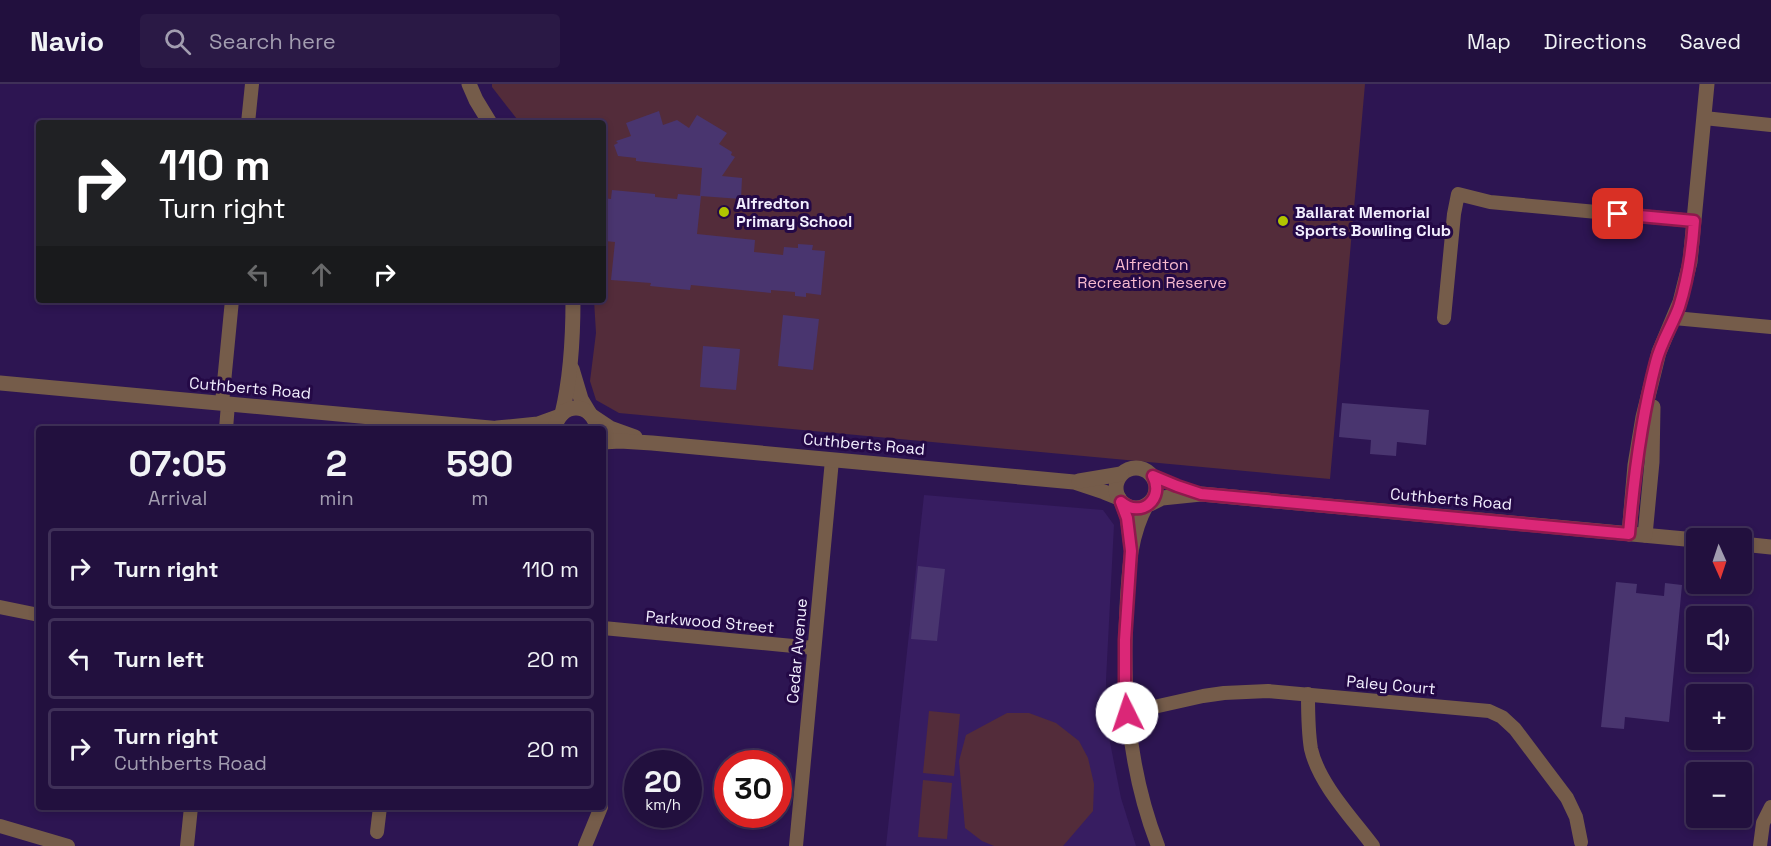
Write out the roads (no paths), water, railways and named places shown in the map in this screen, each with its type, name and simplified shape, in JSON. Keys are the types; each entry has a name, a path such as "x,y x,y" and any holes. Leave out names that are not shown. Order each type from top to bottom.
{"street":[{"path":"248,120 252,84"},
{"path":"469,84 488,120"},
{"path":"1629,534 1638,448 1653,380 1661,347 1682,296 1688,271 1707,84"},
{"path":"1704,118 1771,125"},
{"path":"1444,318 1458,194 1490,202 1694,221"},
{"path":"226,426 225,404 232,303"},
{"path":"559,420 566,397 573,303"},
{"path":"1674,318 1771,327"},
{"path":"570,363 581,399 593,420"},
{"path":"1646,535 1652,453 1653,380"},
{"name":"Cuthberts Road","path":"0,383 225,404 416,426"},
{"name":"Cuthberts Road","path":"522,426 559,420 567,410 576,408 582,409 593,420"},
{"name":"Cuthberts Road","path":"606,426 652,443"},
{"name":"Cuthberts Road","path":"606,442 652,443 1074,482 1120,500"},
{"name":"Cedar Avenue","path":"796,846 832,459"},
{"path":"1131,551 1138,525 1157,490 1153,476 1139,468 1129,469 1121,474 1116,486 1127,518 1131,551 1125,640 1125,687 1133,753 1148,822 1158,846"},
{"name":"Cuthberts Road","path":"1074,482 1121,474"},
{"name":"Cuthberts Road","path":"1153,476 1201,494"},
{"name":"Cuthberts Road","path":"1148,505 1162,498 1201,494 1686,539"},
{"path":"1120,500 1135,509 1148,505"},
{"path":"1752,545 1771,547"},
{"path":"0,607 36,614"},
{"name":"Parkwood Street","path":"606,628 814,648"},
{"name":"Paley Court","path":"1127,713 1224,693 1268,691 1482,710 1496,714 1515,729 1567,798 1576,817 1581,842"},
{"path":"1308,694 1310,743 1318,769 1373,846"},
{"path":"1760,846 1764,823 1771,807"},
{"path":"188,844 191,810"},
{"path":"377,832 380,810"},
{"path":"585,846 600,810"},
{"path":"0,826 68,846"}],"place":[{"name":"Alfredton Primary School","path":"724,212"},
{"name":"Ballarat Memorial Sports Bowling Club","path":"1283,221"}],"park label":[{"name":"Alfredton Recreation Reserve","path":"1152,273"}]}
